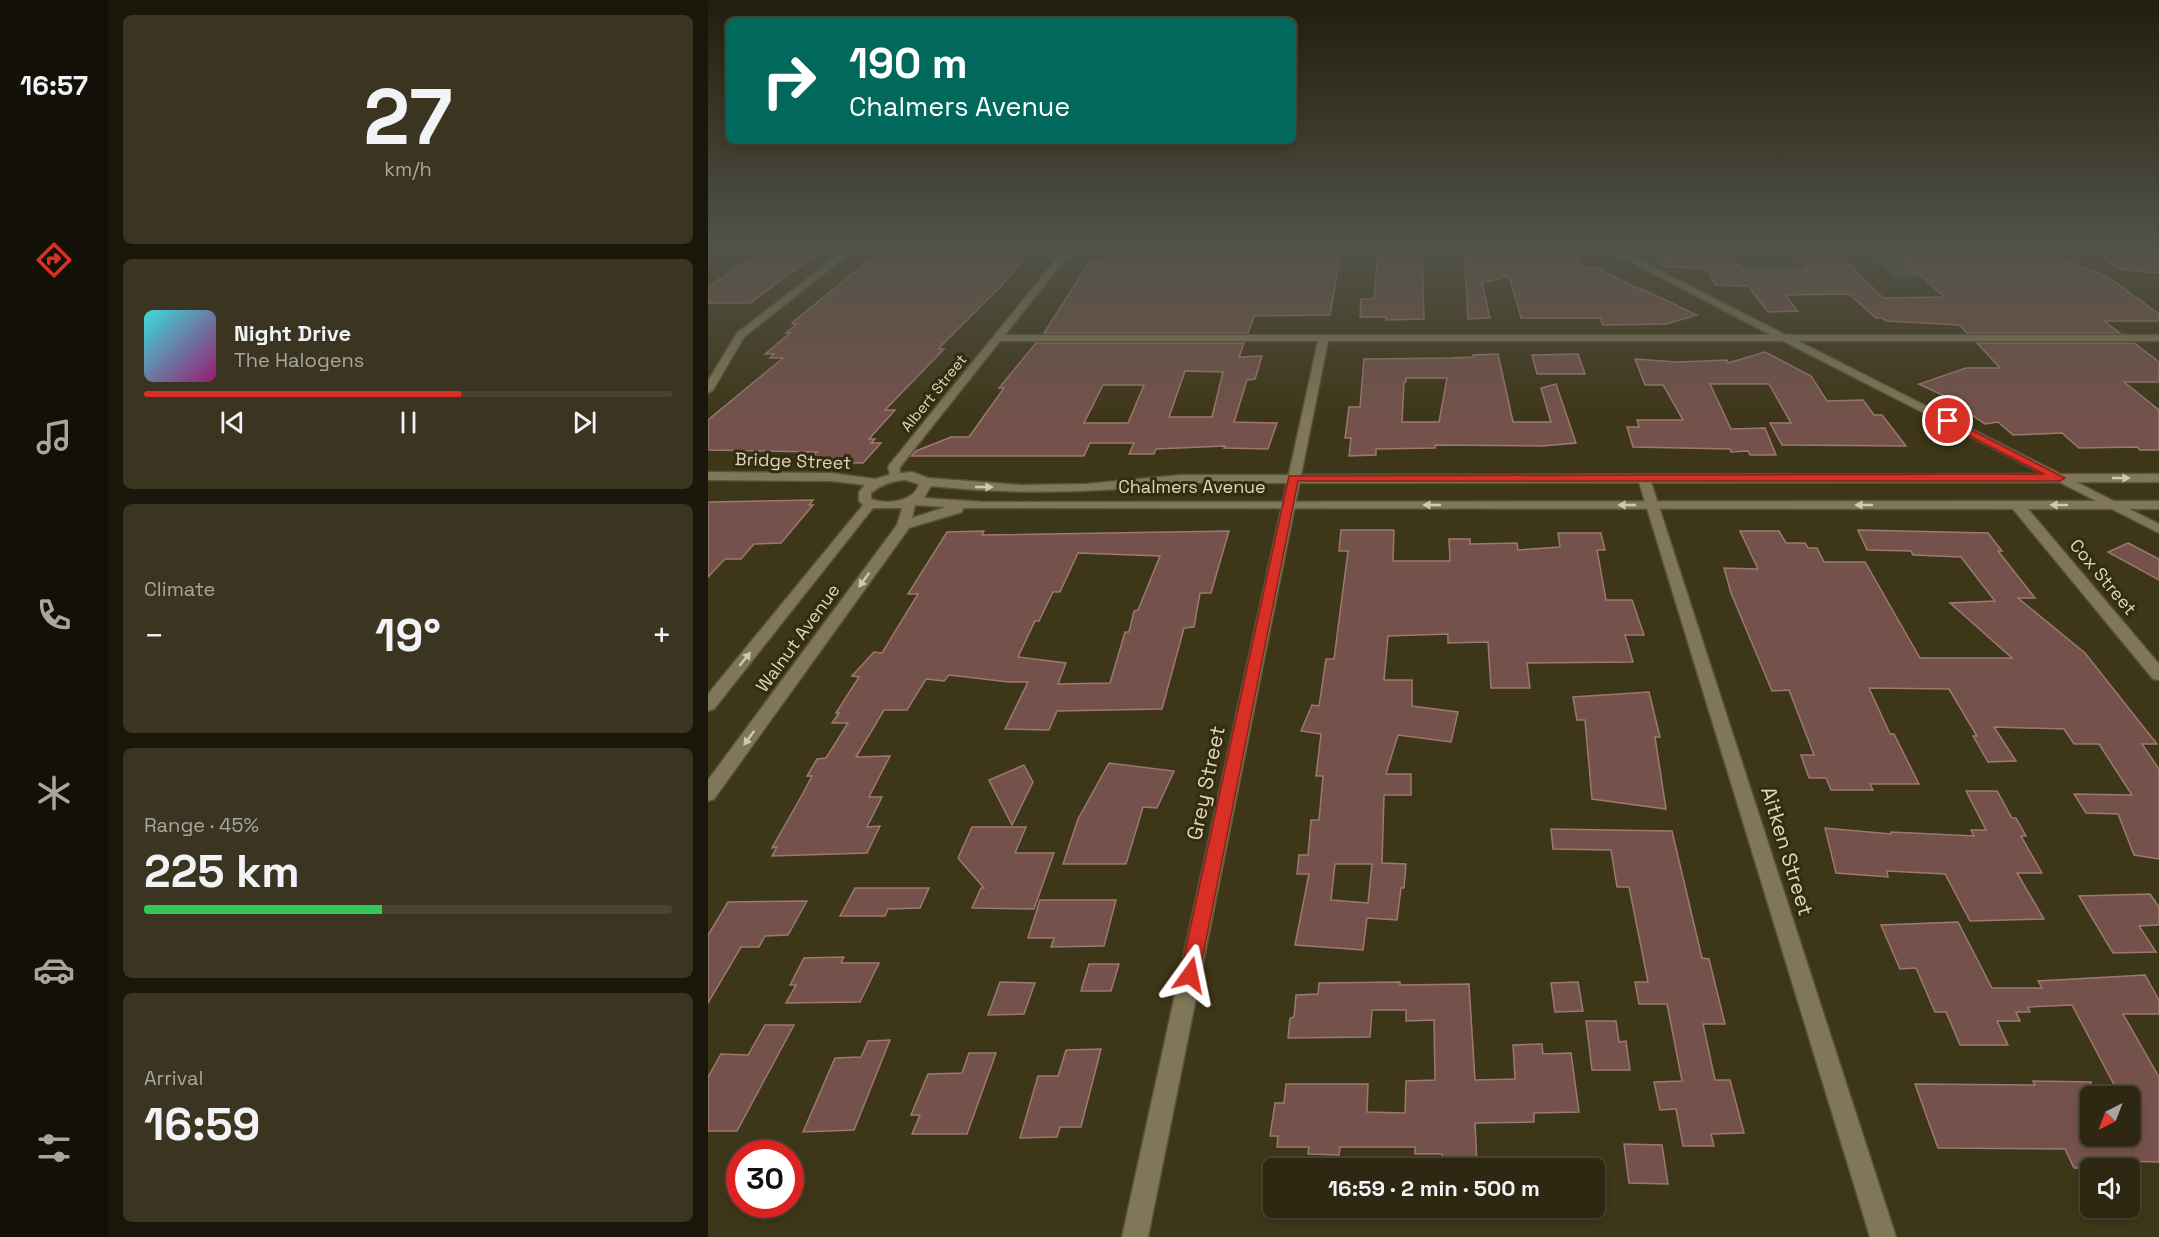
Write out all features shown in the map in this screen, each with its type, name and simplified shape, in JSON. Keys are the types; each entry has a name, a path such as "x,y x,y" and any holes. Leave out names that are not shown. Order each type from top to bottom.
{"street":[{"path":"708,390 740,335 780,304"},
{"name":"Albert Street","path":"895,477 894,467 1025,304"},
{"path":"1717,304 2159,529"},
{"path":"997,338 2159,338"},
{"name":"Grey Street","path":"1135,1237 1323,339"},
{"name":"Bridge Street","path":"708,476 831,477 876,483"},
{"name":"Chalmers Avenue","path":"895,477 912,476 926,482 969,487 1103,487 1181,479 1293,478 2064,481 2159,478"},
{"path":"870,504 864,497 870,487 895,477"},
{"name":"Aitken Street","path":"1644,478 1883,1237"},
{"path":"910,501 923,492 926,482"},
{"name":"Chalmers Avenue","path":"870,504 888,506 910,501 984,506 2159,505"},
{"name":"Walnut Avenue","path":"708,794 904,525 910,501"},
{"name":"Walnut Avenue","path":"708,705 870,504"},
{"name":"Cox Street","path":"2017,505 2159,675"},
{"path":"904,525 938,513 984,506"}],"building":[{"path":"816,304 983,304 938,349 944,349 885,410 895,410 869,439 875,439 871,443 881,443 863,463 807,462 817,452 708,450 708,420 783,358 770,358 774,354 765,354 790,333 786,333 797,324 792,324"},
{"path":"1063,304 1332,304 1330,315 1254,316 1248,333 1044,333"},
{"path":"1361,304 1424,304 1424,319 1386,320 1386,317 1360,317"},
{"path":"1467,304 1487,304 1490,318 1468,319"},
{"path":"1517,304 1673,304 1697,315 1666,324 1603,325 1600,318 1521,318"},
{"path":"1762,304 1792,304 1798,311 1768,312"},
{"path":"1860,304 2145,304 2159,314 2159,321 2104,321 2120,333 1967,333 1959,325 1886,321 1876,318"},
{"path":"1036,343 1244,343 1239,357 1262,356 1255,379 1247,380 1234,422 1277,423 1268,449 1224,448 1225,446 1156,449 1154,454 1129,454 1134,443 1090,443 1084,456 911,456 916,451 951,437 969,437 1004,388 999,388","holes":["1185,371 1223,372 1212,417 1169,417","1103,385 1144,385 1128,423 1084,423"]},
{"path":"1977,343 2134,343 2159,362 2159,382 2124,382 2159,410 2159,450 2140,450 2137,447 2079,448 2062,433 2013,435 1998,422 1985,424 1951,401 1953,400 1919,384 1966,368 2000,368"},
{"path":"1765,352 1811,376 1827,401 1863,400 1874,415 1882,415 1906,446 1782,445 1770,423 1791,423 1769,384 1710,384 1731,429 1765,428 1776,455 1750,455 1748,451 1731,452 1730,449 1633,447 1627,427 1639,427 1637,420 1683,420 1663,385 1645,385 1635,359 1677,362 1727,360 1728,363"},
{"path":"1498,354 1513,422 1551,422 1541,388 1556,384 1576,443 1542,446 1435,445 1435,448 1376,449 1376,455 1349,456 1351,438 1345,438 1349,407 1360,407 1364,359 1452,358 1473,357 1473,355","holes":["1406,378 1447,378 1439,422 1402,422"]},
{"path":"1578,354 1585,374 1537,374 1532,355"},
{"path":"813,500 809,505 813,505 781,543 754,544 741,559 725,559 708,577 708,502"},
{"path":"1341,530 1394,530 1393,561 1450,561 1449,539 1470,539 1470,544 1517,543 1518,550 1560,547 1558,533 1601,533 1605,550 1597,550 1606,600 1632,600 1644,635 1625,635 1633,662 1527,663 1530,688 1491,688 1488,642 1448,643 1448,634 1388,636 1384,680 1412,680 1412,706 1458,712 1451,742 1398,735 1386,774 1411,774 1411,795 1384,795 1382,863 1406,864 1404,888 1401,888 1397,920 1367,918 1363,950 1295,945 1309,874 1297,874 1299,855 1308,855 1311,820 1319,820 1323,776 1316,776 1321,734 1301,731 1312,705 1319,706 1326,659 1334,659 1348,551 1339,551","holes":["1335,864 1372,864 1368,903 1331,900"]},
{"path":"1858,530 1988,533 2002,551 1998,551 2035,598 2018,598 2085,653 2157,744 2142,744 2159,769 2159,859 2134,855 2118,814 2086,813 2074,794 2132,795 2099,744 2074,744 2064,729 1994,727 2016,761 1988,762 1973,736 1977,736 1949,689 1869,688 1890,734 1894,734 1919,784 1870,784 1873,790 1831,790 1826,778 1809,778 1801,755 1814,755 1789,690 1772,691 1731,593 1724,568 1758,569 1740,531 1779,531 1786,543 1805,543 1808,548 1817,548 1824,562 1865,562 1920,658 2012,658 1950,603 1995,601 1961,557 1913,555 1911,551 1867,550"},
{"path":"984,531 982,535 1229,531 1211,593 1200,593 1194,627 1184,628 1162,709 1057,711 1049,730 1005,729 1028,682 949,675 944,681 926,679 907,710 884,710 856,757 890,756 869,797 882,797 867,827 880,826 867,853 772,856 777,847 772,848 812,776 807,776 817,759 826,758 848,723 832,723 859,677 852,676 874,652 882,653 918,594 908,594 947,532","holes":["1078,553 1160,556 1138,610 1134,611 1129,632 1125,632 1110,683 1058,684 1066,663 1018,657 1035,621 1039,621 1053,592 1060,592"]},
{"path":"2128,543 2159,559 2159,580 2108,552"},
{"path":"1649,692 1660,737 1655,737 1666,809 1592,799 1585,720 1577,720 1573,697"},
{"path":"1109,763 1174,771 1157,808 1143,807 1126,864 1063,864 1078,819"},
{"path":"1024,765 1033,782 1012,825 989,780"},
{"path":"1966,791 1997,791 2012,818 2016,818 2026,836 2021,836 2042,873 2017,873 2044,919 1970,921 1945,874 1887,871 1888,877 1836,873 1825,828 1891,834 1891,832 1974,836 1971,830 1986,830"},
{"path":"972,827 1026,827 1015,853 1054,853 1034,909 972,908 981,888 984,888 958,858"},
{"path":"1551,829 1672,831 1702,958 1709,959 1725,1024 1703,1024 1715,1080 1730,1080 1744,1133 1711,1134 1714,1146 1683,1146 1676,1109 1660,1110 1654,1082 1682,1081 1667,1004 1639,1004 1635,982 1648,982 1629,887 1617,887 1611,850 1553,849"},
{"path":"855,888 929,888 920,908 888,909 885,916 840,916"},
{"path":"2150,894 2159,907 2159,925 2139,926 2156,952 2113,953 2079,896"},
{"path":"1040,900 1116,900 1104,946 1051,947 1054,938 1028,938"},
{"path":"807,901 788,935 765,936 759,947 741,947 708,1003 708,935 728,902"},
{"path":"1958,922 1992,988 2042,988 2038,981 2145,975 2159,1000 2159,1014 2123,1014 2159,1077 2159,1162 2140,1162 2140,1158 2080,1158 2080,1168 2074,1168 2065,1149 1938,1148 1915,1084 2035,1085 2033,1081 2091,1082 2091,1086 2080,1086 2080,1146 2140,1146 2140,1086 2115,1086 2072,1005 2028,1007 2030,1012 2016,1012 2020,1021 1997,1021 2008,1045 1960,1045 1946,1012 1935,1012 1916,968 1900,969 1881,925"},
{"path":"844,957 841,963 879,963 860,1002 786,1003 796,985 790,985 804,958"},
{"path":"1089,964 1119,964 1111,991 1081,991"},
{"path":"1000,982 1035,983 1024,1014 988,1015"},
{"path":"1578,982 1583,1011 1555,1012 1551,983"},
{"path":"1319,983 1469,984 1475,1080 1515,1079 1513,1045 1542,1044 1543,1054 1571,1053 1579,1112 1534,1113 1534,1122 1475,1123 1477,1158 1442,1158 1442,1154 1415,1154 1415,1147 1340,1147 1339,1155 1308,1154 1309,1147 1277,1147 1278,1136 1270,1136 1275,1103 1284,1103 1286,1084 1368,1084 1367,1112 1405,1113 1406,1081 1435,1080 1434,1020 1406,1021 1406,1010 1372,1010 1370,1037 1288,1038 1290,1018 1294,1017 1296,995 1318,994"},
{"path":"1586,1021 1616,1021 1619,1042 1626,1041 1630,1070 1592,1070"},
{"path":"765,1025 794,1025 737,1131 708,1131 708,1077 721,1054 748,1055"},
{"path":"890,1040 854,1130 803,1132 835,1058 861,1057 868,1041"},
{"path":"1101,1049 1081,1127 1060,1127 1057,1137 1020,1138 1038,1076 1058,1076 1066,1050"},
{"path":"969,1053 996,1053 967,1134 912,1134 920,1115 911,1115 928,1074 962,1073"},
{"path":"1624,1144 1662,1145 1668,1184 1629,1183"}],"route":[{"path":"1190,975 1293,478 2060,478 1948,421"}]}
